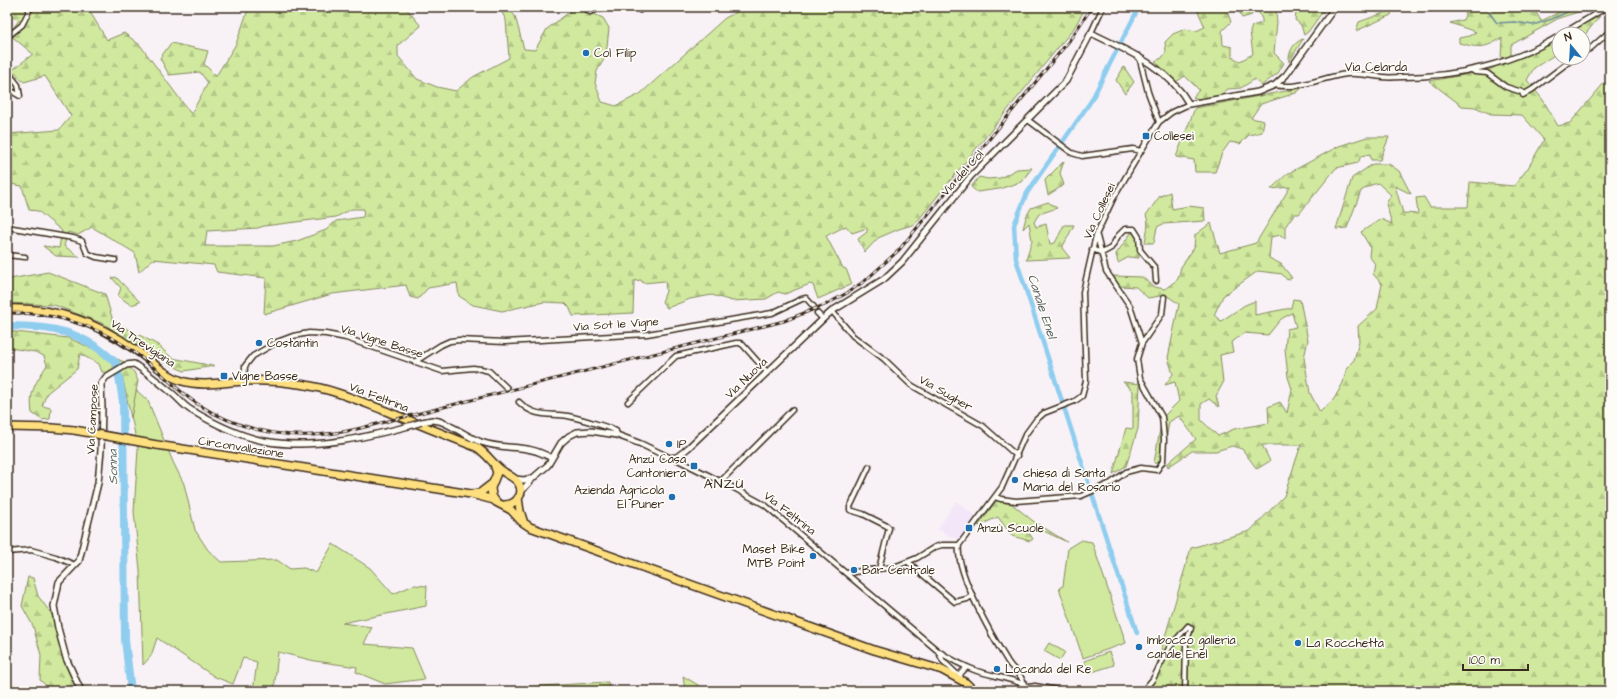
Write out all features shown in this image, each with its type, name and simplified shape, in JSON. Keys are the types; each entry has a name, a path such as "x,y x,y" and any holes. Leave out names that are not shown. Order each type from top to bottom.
{"main road":[{"name":"Via Trevigiana","path":"7,309 41,310 73,317 92,324 135,349 169,375 184,381 208,383 244,381"},
{"name":"Via Feltrina","path":"244,381 276,381 332,391 476,447 487,455 494,464 513,478"},
{"name":"Circonvallazione","path":"7,427 34,427 74,430 471,494 494,500"},
{"path":"494,464 497,473 491,492 494,500"},
{"path":"471,494 480,493 502,476 513,478 518,483 520,511 522,519 527,525"},
{"name":"Via Feltrina","path":"504,505 512,504 519,496"},
{"name":"Via Feltrina","path":"494,500 511,510 527,525 544,533 874,650 942,670 963,680 974,691"}],"street":[{"path":"7,36 22,25 31,7"},
{"path":"584,7 590,12 601,8 614,7"},
{"path":"630,7 638,8 640,10"},
{"path":"1103,7 1091,33 1139,56 1155,66 1179,89 1189,104"},
{"path":"1275,85 1286,75 1335,7"},
{"path":"1575,26 1607,7"},
{"path":"1591,48 1610,31"},
{"name":"Via del Col","path":"832,311 877,284 896,269 971,176 1066,81 1091,33"},
{"name":"Via Celarda","path":"1189,104 1258,92 1275,85 1286,87 1306,84 1347,74 1404,77 1442,75 1472,70 1510,59 1551,40"},
{"path":"1139,56 1148,92 1159,122"},
{"path":"1472,70 1475,72 1487,73 1506,87 1522,92 1523,95 1563,66"},
{"path":"7,71 18,85 20,96 7,90"},
{"name":"Via Collesei","path":"959,545 1002,487 1025,435 1036,420 1044,413 1080,398 1085,388 1083,292 1096,235 1113,199 1159,122 1172,112 1189,104"},
{"path":"1028,120 1072,153 1082,156 1133,149 1141,151"},
{"path":"7,227 73,238 82,242 88,253 91,255 115,260"},
{"path":"1102,253 1111,248 1118,236 1125,229 1134,229 1139,237 1140,250 1155,268 1156,281"},
{"path":"1096,235 1106,271 1130,306 1142,343"},
{"path":"1092,249 1102,253"},
{"path":"7,255 25,256"},
{"path":"995,497 1001,500 1016,501 1081,496 1100,489 1126,472 1141,468 1157,470 1164,461 1162,417 1140,378 1137,359 1142,343 1162,314 1164,297"},
{"name":"Via Sot le Vigne","path":"416,362 450,341 505,342 647,334 772,313 806,298 814,307"},
{"name":"Via Nuova","path":"674,458 688,448 832,311"},
{"name":"Via Sugher","path":"832,311 853,336 884,358 911,385 982,426 1017,456"},
{"path":"818,314 823,319"},
{"name":"Via Vigne Basse","path":"244,381 245,366 253,356 277,342 292,336 309,333 326,334 346,338 442,371 473,368 489,371 507,388"},
{"path":"628,402 674,358 715,348 740,343 767,372"},
{"name":"Via Campose","path":"81,691 66,658 54,606 59,582 79,561 98,482 101,450 101,384 106,377 126,365 134,364 160,383 190,409 239,434 263,441 292,444 320,443 364,436 432,420 439,421 482,442 497,446 530,449 542,452 551,458"},
{"path":"519,402 530,411 540,414 567,416 610,428 616,431 617,435"},
{"path":"721,481 792,410"},
{"name":"Via Feltrina","path":"519,496 533,478 544,469 563,440 577,432 591,431 617,435 641,444 670,458 674,458 766,505 938,651 943,661 963,680"},
{"path":"869,466 850,510 863,514 889,528 879,569"},
{"path":"513,478 524,480 533,478"},
{"path":"846,573 894,567 908,562 935,547 952,544 959,545 958,552 961,571 996,642 1009,664 1021,675 1024,684"},
{"path":"7,552 31,550 56,557 75,565"},
{"path":"908,562 955,602 967,599 973,595"},
{"path":"1143,691 1154,679 1169,648 1188,626 1191,628 1186,644 1185,691"},
{"path":"938,651 967,667 1024,684 1035,691"},
{"path":"963,680 961,673 967,667"},
{"path":"1030,687 1035,686 1063,691"}],"shaded area":[{"path":"956,501 977,517 961,541 938,529"}],"green space":[{"path":"7,7 82,7 90,12 107,40 124,33 140,45 191,114 208,83 200,72 169,75 160,58 171,43 208,51 204,64 216,76 236,44 249,7 405,7 421,26 398,45 398,56 417,79 437,87 456,91 473,77 509,58 506,20 499,7 507,7 515,16 524,49 535,50 547,29 578,7 603,18 609,28 606,56 597,71 595,83 602,102 616,106 640,94 725,18 747,7 1086,7 1074,28 915,224 878,238 865,252 858,239 867,232 867,228 852,233 846,226 826,236 843,268 846,269 852,284 818,299 813,285 810,284 785,294 778,292 766,299 732,301 712,295 690,299 667,308 662,302 666,291 665,281 643,283 641,280 634,281 633,313 573,316 569,307 565,303 544,302 502,311 473,305 459,296 457,283 428,288 418,299 410,297 406,285 332,294 264,314 266,278 217,272 214,265 153,259 139,272 135,253 92,227 78,235 68,232 64,246 80,257 56,256 43,246 59,248 62,231 38,211 29,210 22,186 10,184 7,187 7,134 59,130 71,116 45,76 24,82 11,71 33,54 9,34 19,20 11,16 7,17","holes":["352,209 364,209 363,217 336,221 326,230 297,241 273,246 205,246 207,231 258,228 336,217"]},
{"path":"1196,7 1201,7 1204,10 1205,7 1228,7 1228,14 1231,22 1222,31 1223,45 1232,47 1232,57 1240,61 1253,54 1250,32 1252,26 1262,23 1262,19 1256,7 1279,7 1276,12 1277,22 1274,53 1284,63 1278,73 1261,86 1255,79 1241,88 1228,89 1218,97 1201,100 1193,97 1199,90 1185,76 1176,82 1155,61 1162,58 1166,52 1165,42 1173,34 1185,29 1196,31 1205,27"},
{"path":"1249,7 1252,15 1242,18 1240,13"},
{"path":"1292,7 1326,7 1308,32 1304,35 1301,25 1295,20 1296,13"},
{"path":"1468,7 1501,7 1503,11 1517,7 1533,7 1541,21 1570,7 1586,7 1578,12 1559,18 1511,45 1511,56 1501,58 1502,38 1486,46 1477,47 1459,43 1459,38 1469,36 1476,32 1450,23 1463,20"},
{"path":"1392,10 1391,15 1356,31 1359,22"},
{"path":"1600,16 1591,27 1579,26"},
{"path":"1303,39 1289,62 1292,48 1297,42"},
{"path":"1551,40 1551,57 1534,68 1527,80 1543,100 1558,126 1570,123 1604,83 1610,81 1610,691 1149,691 1191,548 1250,531 1284,496 1301,445 1262,445 1270,461 1257,469 1242,449 1232,446 1216,451 1192,451 1168,467 1167,464 1196,439 1179,416 1169,422 1162,464 1154,463 1162,418 1179,401 1175,382 1165,385 1173,374 1168,358 1179,304 1166,295 1148,298 1136,287 1120,286 1113,276 1142,277 1154,287 1165,289 1178,279 1181,267 1194,248 1195,235 1211,223 1220,253 1256,243 1290,187 1271,189 1287,174 1339,146 1367,137 1389,137 1380,160 1371,160 1370,154 1361,156 1358,163 1336,168 1299,214 1294,214 1285,227 1285,239 1281,235 1271,237 1269,258 1281,264 1292,278 1287,280 1282,274 1258,271 1223,296 1214,315 1221,321 1245,305 1255,301 1255,315 1291,308 1293,299 1300,300 1308,340 1304,358 1310,393 1320,412 1334,399 1343,383 1347,367 1354,360 1359,342 1358,326 1377,309 1382,284 1373,274 1375,264 1369,256 1370,247 1361,232 1381,219 1392,224 1386,204 1391,195 1378,183 1361,191 1347,228 1336,229 1352,178 1373,164 1389,164 1399,171 1411,194 1395,186 1403,213 1418,214 1416,198 1424,197 1430,207 1468,207 1470,182 1514,186 1528,168 1544,140 1522,115 1491,114 1475,107 1462,106 1429,81 1487,71","holes":["1292,313 1296,327 1287,329 1285,349 1288,377 1292,389 1287,413 1280,402 1268,407 1269,423 1234,429 1218,436 1201,420 1201,404 1209,399 1219,407 1216,396 1223,383 1220,355 1233,352 1231,343 1244,333 1268,335 1281,319"]},
{"path":"1124,67 1134,82 1125,94 1116,80"},
{"path":"1302,88 1296,93 1261,104 1251,118 1264,121 1262,132 1249,135 1240,144 1230,142 1222,153 1215,172 1195,172 1194,160 1176,157 1195,108"},
{"path":"1064,161 1060,173 1064,185 1048,195 1045,180"},
{"path":"1032,168 1021,182 999,189 977,192 971,187 979,177 988,179 1000,178 1017,169"},
{"path":"1170,192 1172,209 1189,206 1204,208 1205,221 1163,224 1157,227 1154,243 1145,243 1148,225 1146,215 1160,196"},
{"path":"1048,202 1057,208 1039,214 1034,222 1036,227 1046,224 1050,244 1055,243 1064,225 1074,225 1062,248 1070,258 1026,260 1032,241 1029,223 1023,229 1026,217 1031,208"},
{"path":"1131,233 1137,233 1139,258 1129,257 1118,263 1116,254"},
{"path":"48,272 105,294 113,321 158,345 172,358 214,366 184,371 155,358 104,324 54,305 7,303 7,277 10,279"},
{"path":"116,277 140,302 131,305 118,296 121,288 112,278"},
{"path":"7,331 68,338 124,362 134,372 138,381 131,418 122,375 102,372 99,364 80,354 77,369 47,393 42,406 51,408 50,419 42,420 32,413 32,393 39,377 47,365 44,356 35,352 10,348 7,349"},
{"path":"1123,382 1140,384 1138,429 1126,466 1113,474 1126,428 1133,429 1133,391"},
{"path":"136,390 148,401 173,462 184,484 195,530 208,550 221,562 277,560 290,569 304,568 316,573 333,544 370,568 393,594 414,585 427,586 426,606 342,623 372,627 364,644 412,648 425,679 385,684 356,672 357,667 315,661 278,652 274,691 253,691 257,662 243,658 233,684 215,677 157,638 151,656 143,665 140,570 134,512 138,449 131,415"},
{"path":"996,501 1012,504 1033,521 1067,542 1031,525 1027,530 1033,539 1030,541 1012,536 998,517 978,526"},
{"path":"1081,540 1092,542 1126,643 1083,658 1059,588 1063,586 1068,548"},
{"path":"28,577 33,578 38,596 53,616 75,688 79,691 52,691 40,680 41,655 33,626 22,606"},
{"path":"1049,643 1065,652 1060,660 1044,651"},
{"path":"1109,652 1114,665 1089,673 1084,661"},
{"path":"683,676 708,691 685,691"},
{"path":"608,682 609,691 526,691 525,687"}],"waterway":[{"name":"Canale Enel","path":"1137,633 1016,259 1014,225 1027,193 1091,101 1139,7"},
{"path":"1485,7 1497,23 1514,22 1533,25 1552,19 1578,7"},
{"name":"Sonna","path":"7,326 53,329 79,337 92,344 117,364 123,402 125,640 131,691"}],"railway":[{"path":"7,313 45,315 82,324 99,331 131,350 189,398 215,414 254,429 294,435 315,435 357,429 784,321 827,304 847,293 866,280 899,250 1069,41 1092,7"}],"place":[{"name":"Col Filip","path":"586,53"},
{"name":"Collesei","path":"1146,136"},
{"name":"Costantin","path":"259,343"},
{"name":"Vigne Basse","path":"224,376"},
{"name":"IP","path":"669,444"},
{"name":"Anzù Casa Cantoniera","path":"694,466"},
{"name":"chiesa di Santa Maria del Rosario","path":"1015,480"},
{"name":"Azienda Agricola El Puner","path":"672,497"},
{"name":"Anzù Scuole","path":"969,528"},
{"name":"Maset Bike MTB Point","path":"813,556"},
{"name":"Bar Centrale","path":"854,570"},
{"name":"La Rocchetta","path":"1298,643"},
{"name":"Imbocco galleria canale Enel","path":"1139,647"},
{"name":"Locanda del Re","path":"997,669"}],"district":[{"name":"ANZÙ","path":"724,483"}]}
